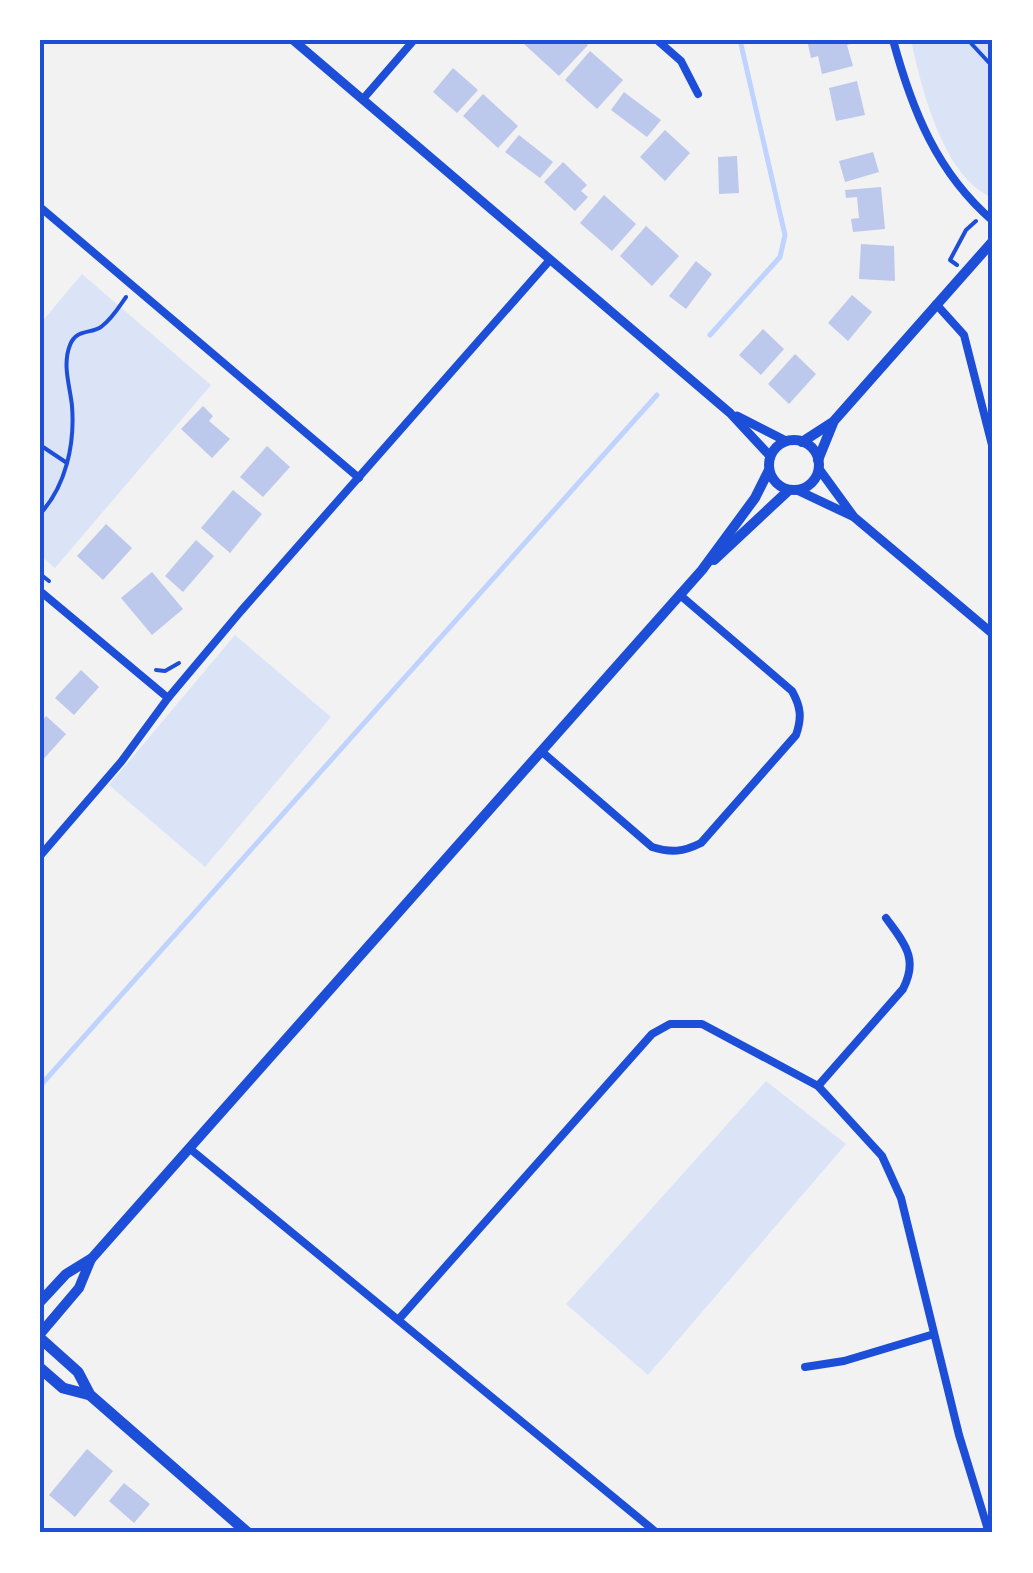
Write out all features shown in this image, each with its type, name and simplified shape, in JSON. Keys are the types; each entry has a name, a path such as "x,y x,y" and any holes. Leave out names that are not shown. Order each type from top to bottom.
{"main road":[{"path":"802,442 833,422 993,241"},
{"path":"702,570 736,543 769,506 812,483 833,422"},
{"path":"40,1302 66,1274 92,1258 702,570 756,498 769,470 770,456 786,441 802,442 810,446 818,464"},
{"path":"769,470 775,482 793,490"},
{"path":"92,1258 79,1288 40,1336 78,1372 90,1395 248,1533"},
{"path":"40,1368 64,1388 90,1395"}],"street":[{"path":"293,40 730,413 770,456"},
{"path":"363,100 414,40"},
{"path":"657,40 681,61 698,94"},
{"path":"893,40 906,90 930,145 956,183 993,221"},
{"path":"40,207 359,478"},
{"path":"40,856 121,762 168,698 550,261"},
{"path":"936,304 964,335 993,450"},
{"path":"730,413 786,441"},
{"path":"818,464 854,517"},
{"path":"793,490 854,517 991,628"},
{"path":"40,592 168,698"},
{"path":"540,751 652,847 668,852 685,851 701,843 796,735 800,706 792,691 680,594"},
{"path":"818,1086 903,989 911,974 905,943 886,918"},
{"path":"398,1319 652,1034 670,1024 702,1024 818,1086 882,1156 901,1198 959,1435 989,1533"},
{"path":"189,1148 657,1533"},
{"path":"805,1366 844,1362 934,1334"}],"path":[{"path":"968,40 993,68"},
{"path":"950,260 966,230 975,223"},
{"path":"40,514 58,490 67,463 72,430 66,381 70,344 77,335 102,326 127,295"},
{"path":"40,446 67,463"}],"shaded area":[{"path":"911,40 993,40 993,198 960,171 948,152 928,105"},
{"path":"82,274 211,385 55,568 40,555 40,324"},
{"path":"235,635 331,717 205,867 109,785"},
{"path":"766,1081 846,1144 648,1375 566,1304"}],"building":[{"path":"527,40 583,40 588,45 559,76 524,44"},
{"path":"807,40 850,40 847,45 853,66 822,74 818,56 811,58"},
{"path":"590,51 623,80 597,109 565,80"},
{"path":"453,68 478,90 457,113 433,92"},
{"path":"857,81 865,115 836,121 829,88"},
{"path":"624,92 661,120 647,137 611,110"},
{"path":"483,94 518,126 498,148 463,116"},
{"path":"665,130 690,153 665,181 640,157"},
{"path":"519,135 553,162 540,178 505,152"},
{"path":"873,152 879,172 845,182 839,161"},
{"path":"737,156 739,193 719,194 718,157"},
{"path":"563,162 587,185 581,191 588,197 575,211 544,182"},
{"path":"881,187 885,229 853,232 851,219 859,218 857,197 846,198 845,190"},
{"path":"604,195 636,224 612,251 580,223"},
{"path":"646,226 679,256 652,286 620,256"},
{"path":"861,244 894,246 895,281 859,279"},
{"path":"696,261 712,274 686,309 669,296"},
{"path":"852,295 872,312 848,341 828,323"},
{"path":"763,329 784,349 761,375 739,355"},
{"path":"795,354 816,374 789,404 768,384"},
{"path":"203,406 213,416 209,421 230,439 212,458 181,429"},
{"path":"267,446 290,467 263,497 240,477"},
{"path":"233,490 262,514 230,553 201,528"},
{"path":"106,524 132,548 103,580 77,556"},
{"path":"196,540 214,556 183,592 165,576"},
{"path":"152,572 183,609 152,635 121,598"},
{"path":"81,670 99,687 74,715 55,698"},
{"path":"46,716 66,734 40,763 40,723"},
{"path":"87,1449 113,1471 75,1517 49,1495"},
{"path":"124,1483 150,1504 134,1523 109,1501"}],"waterway":[{"path":"710,335 780,257 785,235 740,40"},
{"path":"40,1086 657,395"}]}
